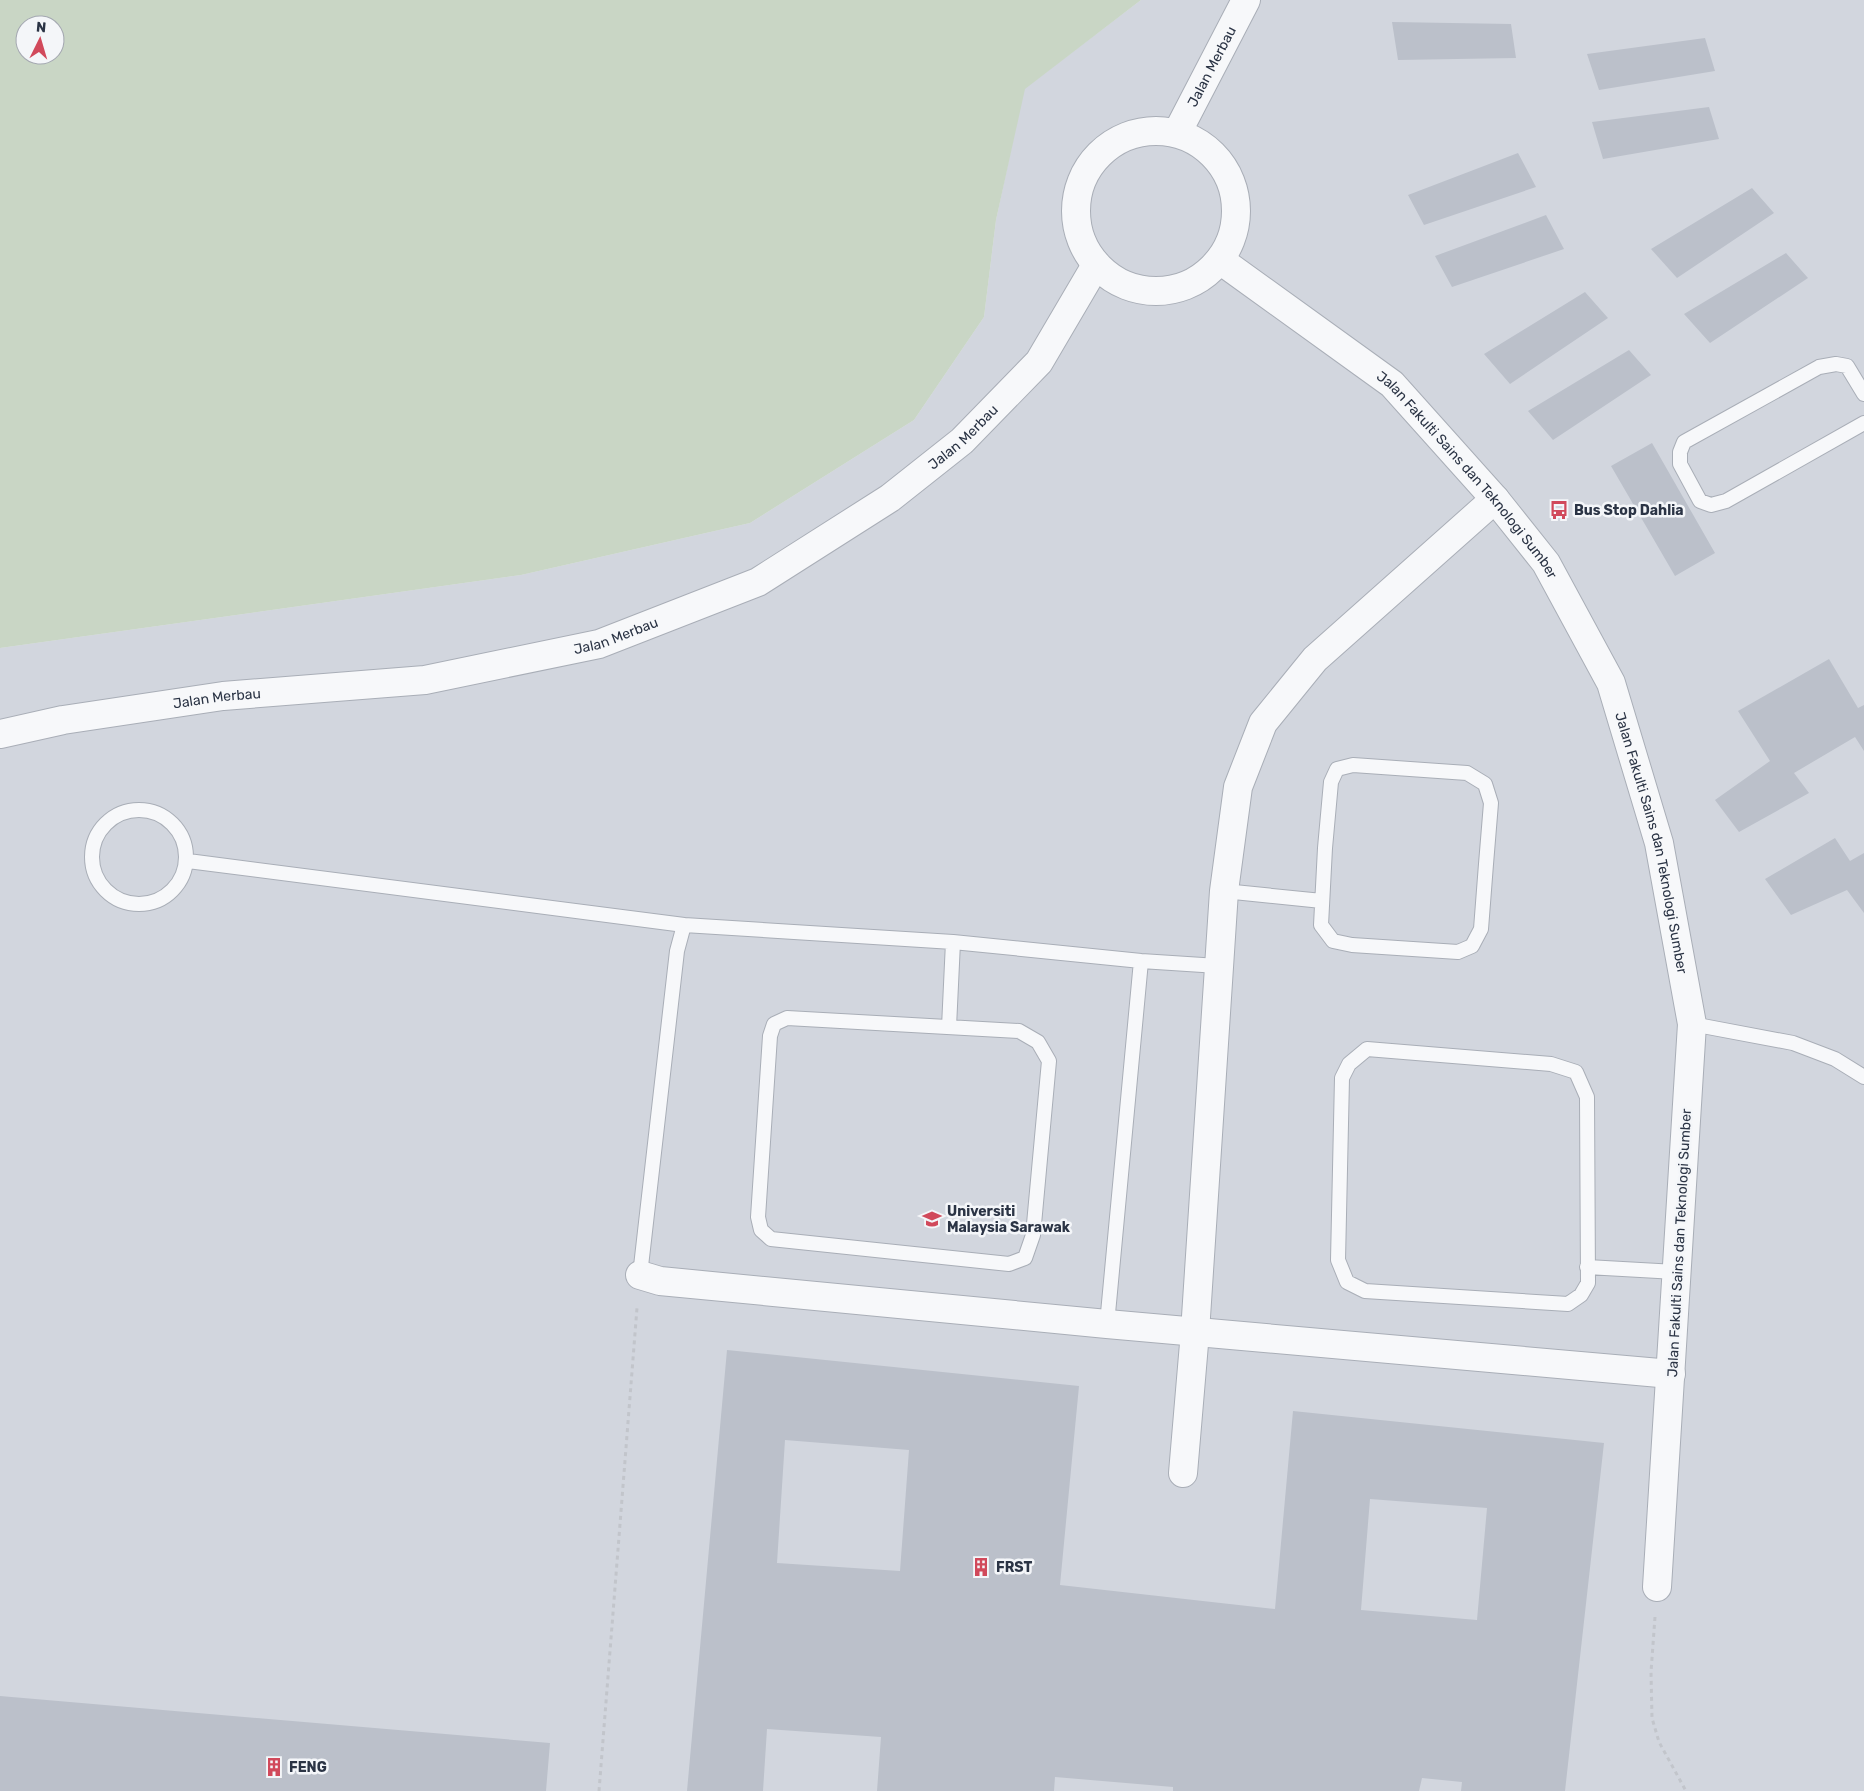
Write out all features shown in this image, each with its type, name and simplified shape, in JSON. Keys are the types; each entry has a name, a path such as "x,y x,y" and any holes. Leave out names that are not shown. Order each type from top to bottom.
{"street":[{"name":"Jalan Merbau","path":"1177,133 1246,0"},
{"path":"1151,130 1177,133 1201,144 1220,162 1233,185 1237,211 1233,237 1220,260 1203,276 1183,287 1160,291 1136,289 1114,280 1096,265 1082,243 1076,219 1077,193 1087,169 1104,149 1126,136 1151,130"},
{"name":"Jalan Fakulti Sains dan Teknologi Sumber","path":"1220,260 1392,384 1495,500 1546,562 1611,683 1659,844 1692,1024 1657,1587"},
{"name":"Jalan Merbau","path":"0,734 63,720 223,696 425,680 599,644 758,582 890,498 962,441 1039,362 1096,265"},
{"path":"1183,1473 1195,1332 1224,891 1238,787 1263,723 1315,659 1495,500"},
{"path":"640,1275 660,1281 1107,1324 1671,1374"}],"lane":[{"path":"1864,394 1847,366 1836,364 1819,367 1684,442 1680,452 1680,464 1700,501 1711,506 1726,501 1864,422"},
{"path":"1353,765 1467,773 1485,784 1491,803 1481,929 1472,946 1458,952 1352,946 1333,942 1321,925 1322,901 1331,782 1338,768 1353,765"},
{"path":"149,810 170,820 184,839 188,861 181,883 164,899 142,906 119,901 101,886 92,865 94,842 106,822 126,811 149,810"},
{"path":"188,861 684,925 953,942 1141,961 1218,966"},
{"path":"1224,891 1322,901"},
{"path":"640,1275 677,951 684,925"},
{"path":"950,1027 953,942"},
{"path":"1107,1324 1141,961"},
{"path":"787,1018 950,1027 1019,1031 1038,1042 1049,1061 1033,1236 1025,1258 1009,1264 771,1239 761,1230 758,1217 770,1036 774,1024 787,1018"},
{"path":"1692,1024 1793,1042 1835,1058 1864,1077"},
{"path":"1367,1049 1551,1064 1576,1072 1587,1097 1587,1267 1588,1283 1581,1294 1568,1304 1365,1291 1347,1282 1338,1260 1342,1078 1349,1064 1367,1049"},
{"path":"1587,1267 1676,1272"}],"path":[{"path":"598,1791 640,1275"},
{"path":"1657,1587 1651,1672 1652,1718 1660,1742 1686,1791"}],"shaded area":[{"name":"Universiti Malaysia Sarawak","path":"1141,0 1864,0 1864,1791 0,1791 0,648 521,575 750,523 914,420 984,317 996,220 1024,89"}],"green space":[{"path":"0,0 1141,0 1025,89 996,220 984,317 914,420 750,523 521,575 0,648"}],"building":[{"path":"1392,22 1511,24 1516,58 1398,60"},
{"path":"1705,38 1715,71 1599,90 1587,54"},
{"path":"1709,107 1719,139 1603,159 1592,122"},
{"path":"1518,153 1536,187 1424,225 1408,195"},
{"path":"1752,188 1774,213 1677,278 1651,249"},
{"path":"1546,215 1564,249 1452,287 1435,256"},
{"path":"1786,253 1808,278 1710,343 1684,314"},
{"path":"1585,292 1608,318 1510,384 1484,354"},
{"path":"1629,350 1651,375 1553,440 1528,411"},
{"path":"1652,443 1715,553 1675,576 1611,466"},
{"path":"1829,659 1858,708 1864,705 1864,751 1855,737 1794,773 1809,793 1739,832 1715,800 1770,761 1738,711"},
{"path":"1835,838 1850,861 1864,853 1864,913 1847,890 1791,915 1765,879"},
{"name":"FRST","path":"727,1350 1079,1386 1060,1585 1275,1609 1293,1411 1604,1443 1565,1791 1461,1791 1462,1782 1422,1778 1419,1791 1173,1791 1173,1787 1055,1777 1054,1791 877,1791 881,1737 767,1729 763,1791 687,1791","holes":["785,1440 909,1450 900,1571 777,1563","1370,1499 1487,1508 1477,1620 1361,1610"]},
{"name":"FENG","path":"0,1696 550,1743 546,1791 0,1791"}],"place":[{"name":"Bus Stop Dahlia","path":"1559,510"},
{"name":"Universiti Malaysia Sarawak","path":"932,1219"},
{"name":"FRST","path":"981,1567"},
{"name":"FENG","path":"274,1767"}]}
